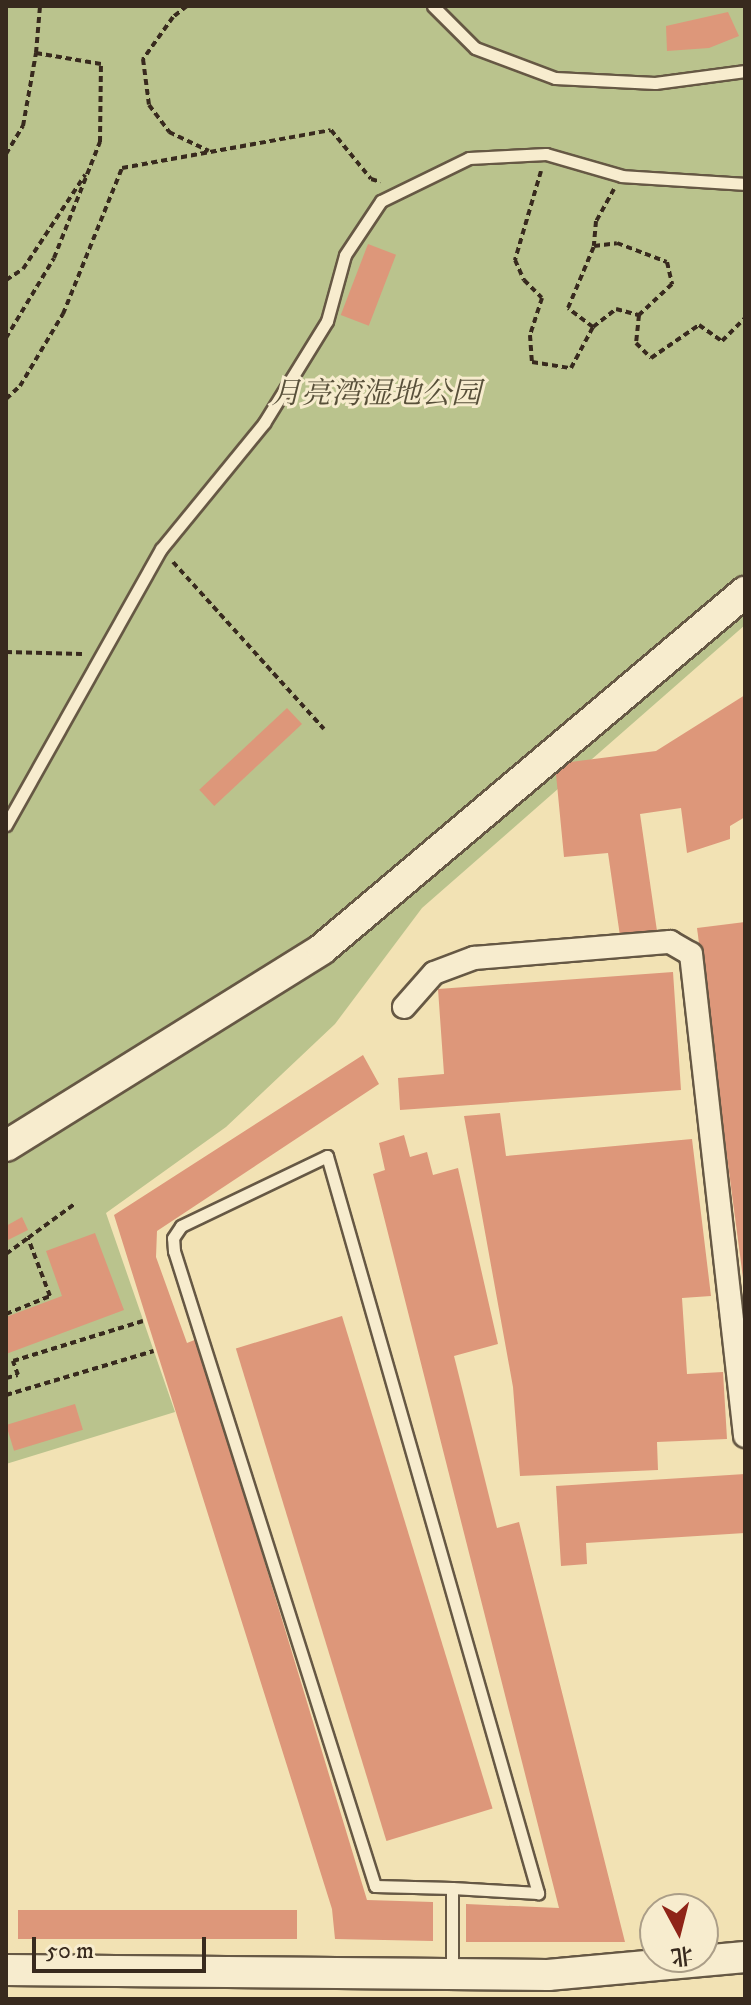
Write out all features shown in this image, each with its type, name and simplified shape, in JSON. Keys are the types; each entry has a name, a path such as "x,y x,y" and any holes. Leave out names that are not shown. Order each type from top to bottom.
{"street":[{"path":"6,1146 322,949 745,592"},
{"path":"404,1007 434,973 474,958 670,942 691,954 745,1436"},
{"path":"6,1970 548,1975 745,1957"}],"lane":[{"path":"433,6 475,48 555,78 655,83 745,71"},
{"path":"6,825 161,549 264,423 327,321 345,255 381,201 469,158 546,154 622,176 745,184"},
{"path":"327,1156 538,1893 452,1888 375,1886 174,1251 173,1238 181,1226 327,1156"},
{"path":"452,1888 452,1974"}],"path":[{"path":"6,154 23,126 36,53 40,6"},
{"path":"187,6 173,17 143,59 149,105 169,132 211,152"},
{"path":"6,338 54,258 100,142 101,64 36,53"},
{"path":"6,399 20,386 63,314 122,168 331,130 371,179 402,191"},
{"path":"546,154 515,260 524,280 542,298 530,335 532,362 571,368 593,327 616,309 639,315"},
{"path":"6,280 23,269 90,166"},
{"path":"593,327 568,308 594,246 596,221 622,176"},
{"path":"594,246 617,243 667,262 672,284 639,315 636,343 651,358 699,325 722,341 745,318"},
{"path":"161,549 324,729"},
{"path":"6,652 104,655"},
{"path":"6,1254 76,1203"},
{"path":"6,1314 50,1296 28,1238"},
{"path":"6,1378 18,1375 13,1361 143,1321"},
{"path":"6,1395 154,1351"}],"green space":[{"name":"月亮湾湿地公园","path":"6,6 745,6 745,625 422,908 335,1024 226,1127 106,1213 175,1412 6,1464"}],"building":[{"path":"728,12 739,36 709,48 667,51 666,26"},
{"path":"368,244 396,255 369,326 341,315"},
{"path":"745,695 745,817 730,826 730,839 687,853 681,808 640,814 657,931 620,936 608,853 564,857 555,764 656,751"},
{"path":"287,708 302,724 214,806 199,790"},
{"path":"745,922 745,1278 743,1278 697,928"},
{"path":"673,972 681,1090 400,1110 398,1078 444,1074 438,989"},
{"path":"363,1055 379,1084 157,1231 156,1257 187,1343 197,1339 367,1900 433,1902 433,1941 335,1939 332,1909 114,1215"},
{"path":"500,1113 506,1156 692,1139 711,1296 682,1298 687,1374 723,1372 727,1439 657,1442 658,1470 520,1476 513,1387 464,1116"},
{"path":"404,1135 410,1157 427,1152 433,1175 458,1168 498,1344 454,1356 497,1528 519,1522 625,1942 466,1942 466,1904 559,1908 373,1174 385,1170 379,1143"},
{"path":"22,1217 28,1230 6,1241 6,1226"},
{"path":"95,1233 124,1310 6,1354 6,1317 62,1296 46,1251"},
{"path":"342,1316 493,1808 386,1841 236,1348"},
{"path":"75,1404 83,1430 14,1451 6,1425"},
{"path":"745,1474 745,1533 586,1543 587,1564 561,1566 556,1486"},
{"path":"18,1910 297,1910 297,1939 18,1939"}]}
